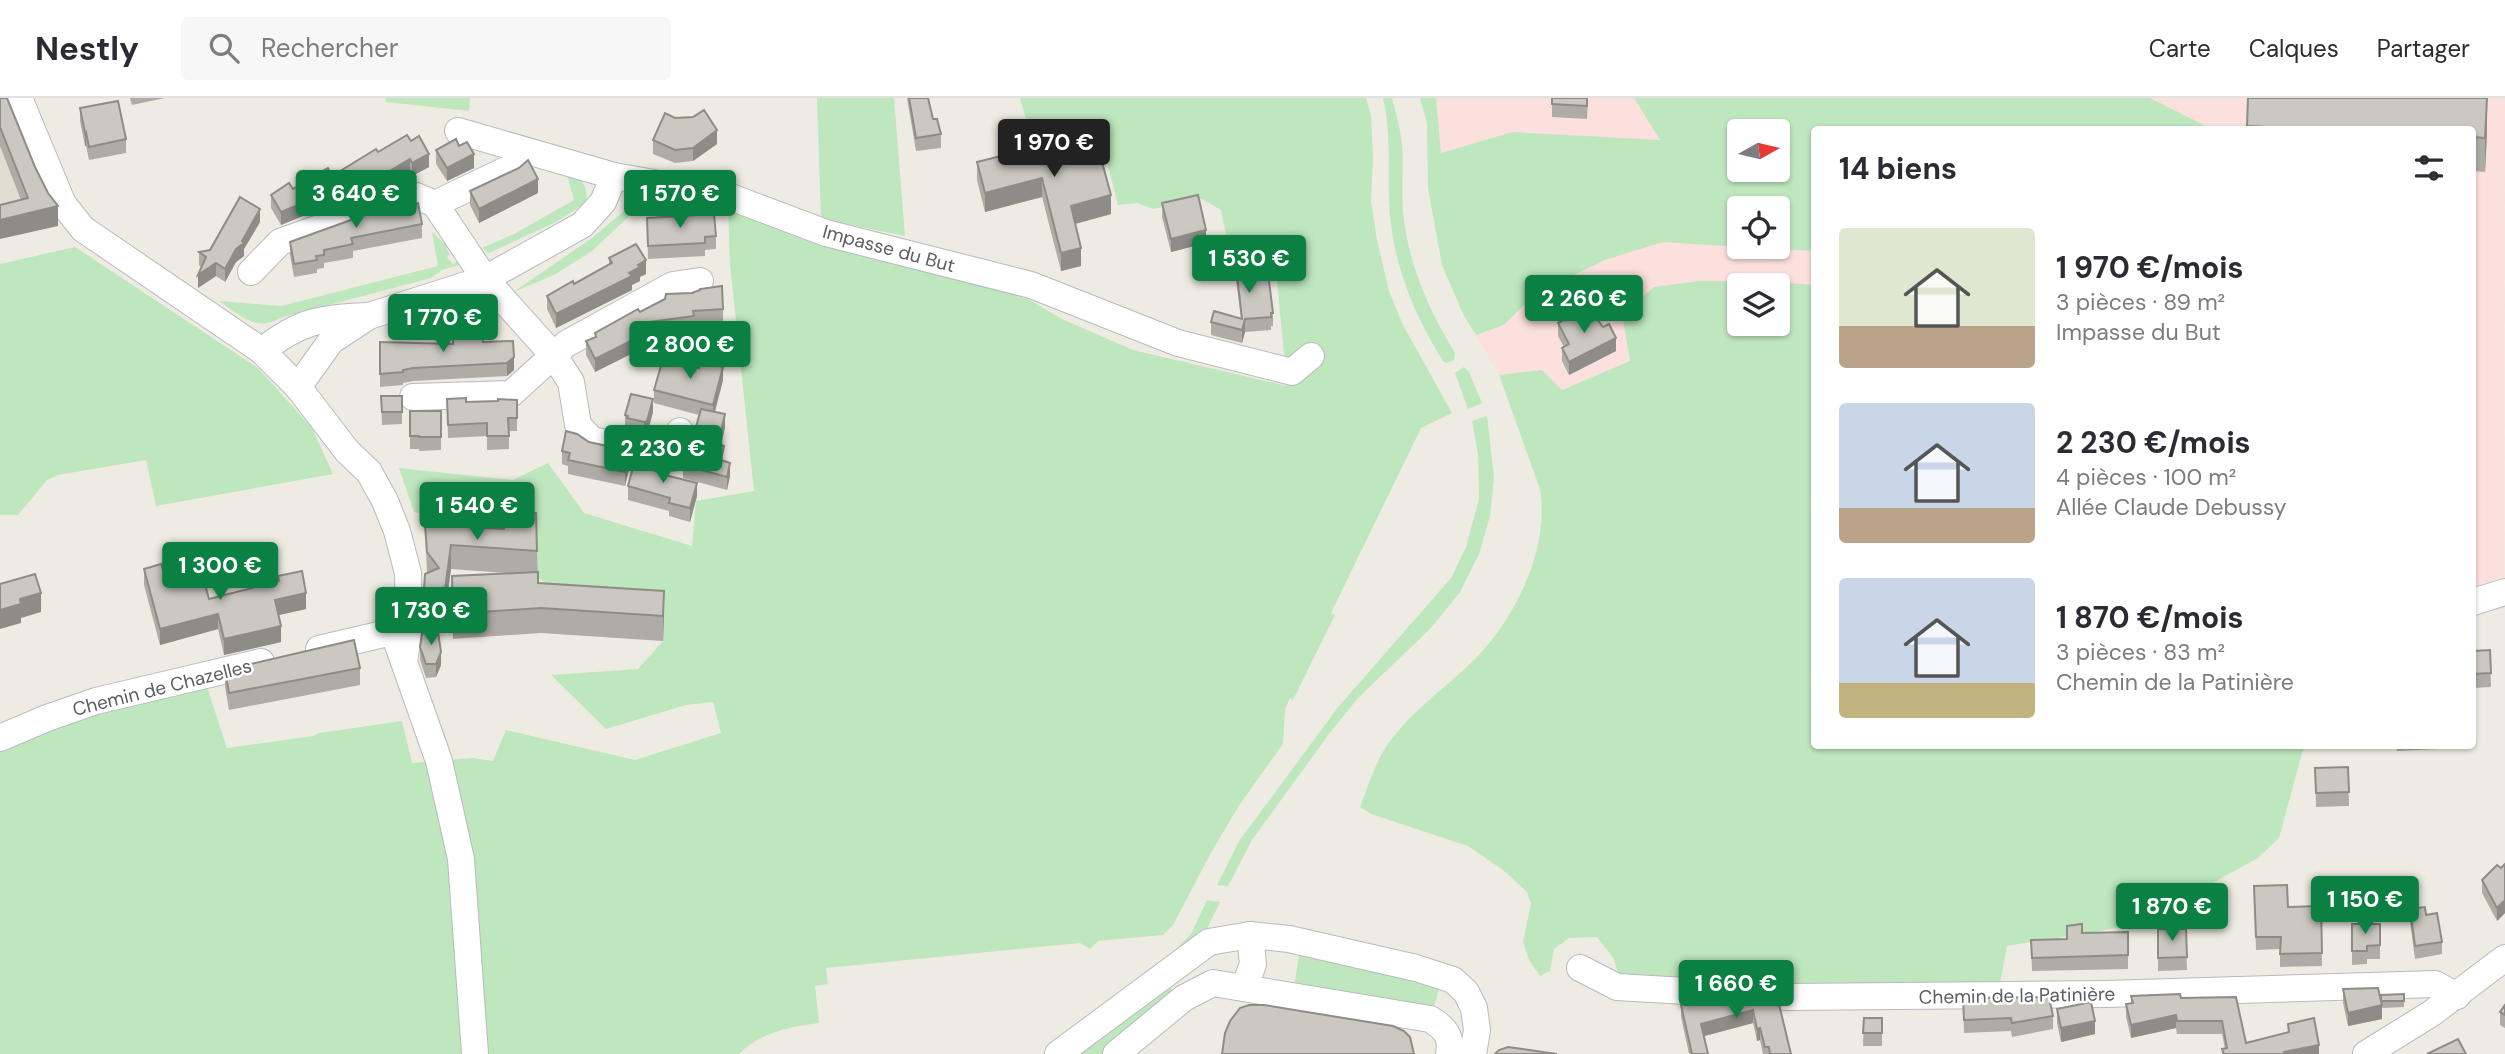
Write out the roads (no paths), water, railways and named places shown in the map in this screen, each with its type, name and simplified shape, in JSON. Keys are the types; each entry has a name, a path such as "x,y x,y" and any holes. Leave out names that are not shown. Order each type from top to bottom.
{"street":[{"path":"19,98 63,204 83,229 261,351 298,387 325,425 369,472 389,511 408,573 401,631 404,662 439,761 461,859 475,1054"},
{"name":"Impasse du But","path":"458,131 614,176 728,196 826,233 1031,285 1178,342 1292,372 1311,356"},
{"path":"435,204 512,167"},
{"path":"298,387 331,341 369,316 485,279 582,225 603,202 614,176"},
{"path":"251,272 281,242 416,196 435,204 485,279 554,356 571,382 578,425 592,440 673,458 680,431"},
{"path":"413,397 511,394 566,344 673,285 700,281"},
{"path":"261,351 296,327 331,317 369,316"},
{"path":"2476,601 2505,592"},
{"name":"Chemin de Chazelles","path":"0,738 47,718 96,702 401,631"},
{"path":"1058,1054 1209,942 1237,935 1250,935 1302,942 1416,968 1453,980 1466,992 1474,1008 1476,1030 1473,1054"},
{"path":"1245,986 1253,964 1250,935"},
{"path":"1209,942 1207,956 1213,983"},
{"path":"2366,1054 2457,996 2505,958"},
{"name":"Chemin de la Patinière","path":"1580,968 1617,987 1788,997 2106,994 2435,984 2457,996"},
{"path":"1116,1054 1184,998 1213,983 1245,986 1280,995 1430,1019 1444,1027 1451,1043 1449,1054"}]}
